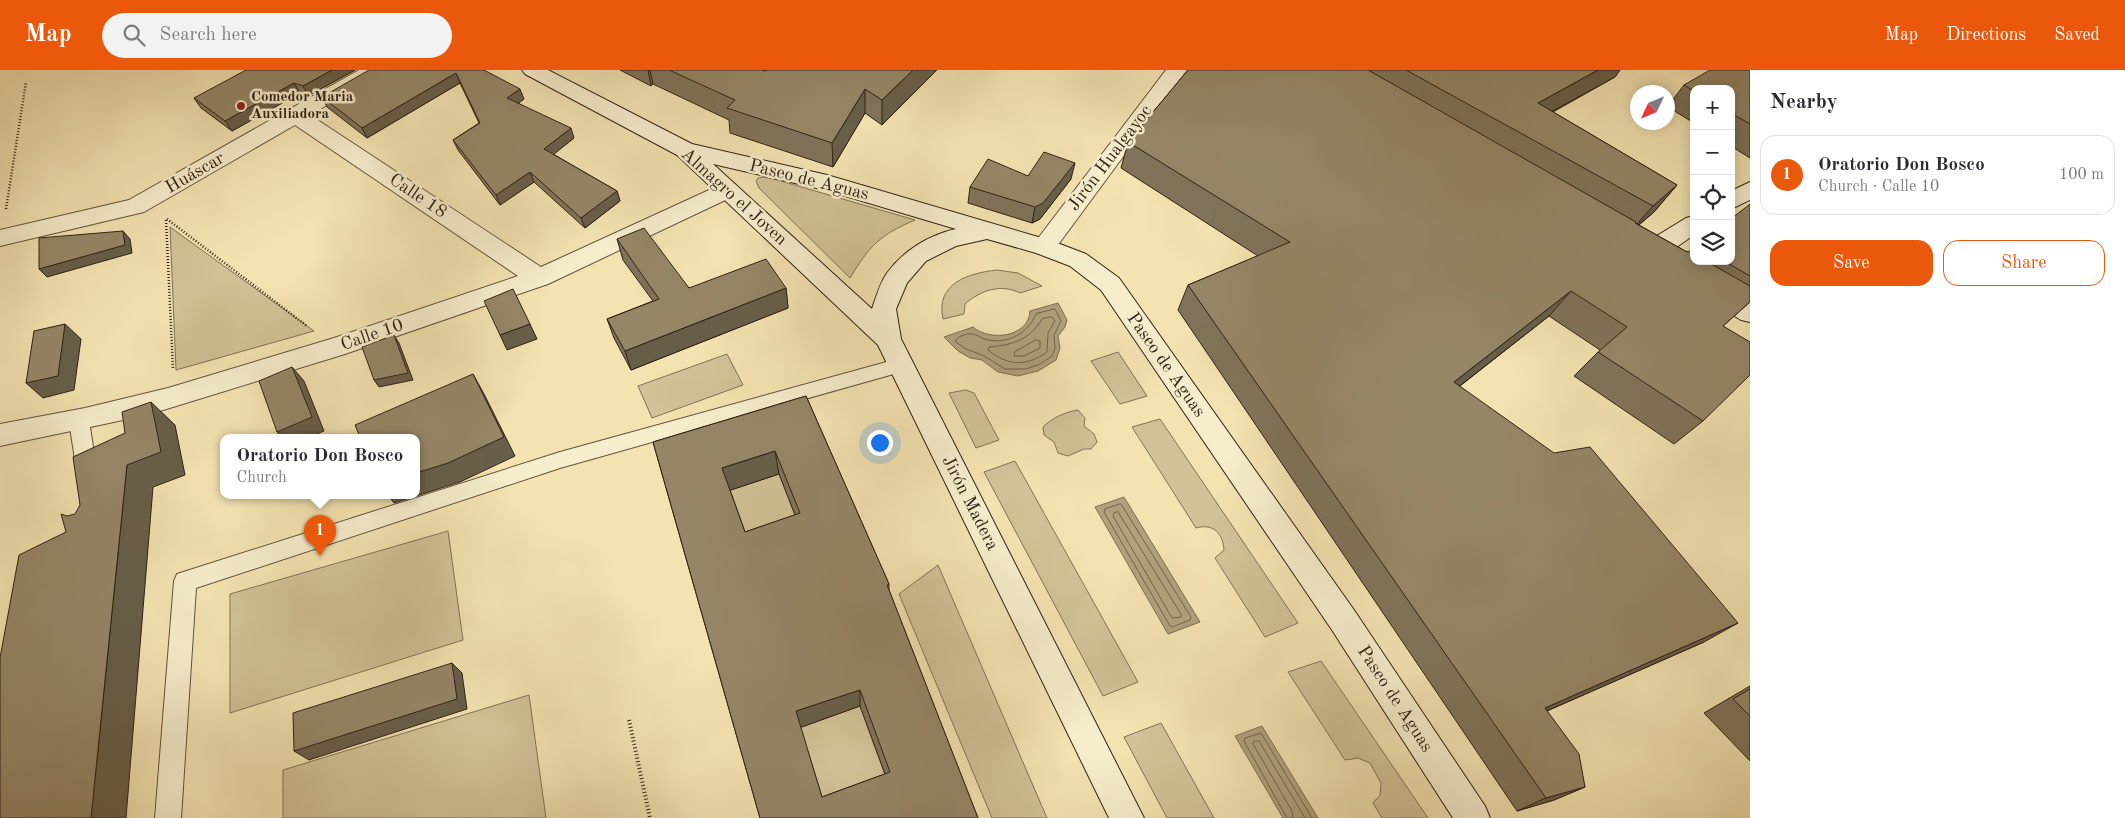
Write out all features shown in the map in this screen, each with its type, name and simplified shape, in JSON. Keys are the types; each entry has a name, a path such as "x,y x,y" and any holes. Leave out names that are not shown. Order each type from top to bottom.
{"street":[{"name":"Huáscar","path":"1,238 136,206 374,70"},
{"name":"Almagro el Joven","path":"532,70 685,150 895,352"},
{"name":"Jirón Hualgayoc","path":"1044,247 1177,70"},
{"name":"Calle 18","path":"295,115 539,278"},
{"name":"Paseo de Aguas","path":"685,150 828,183 1044,247 1078,260 1110,284 1344,620 1473,818"},
{"name":"Calle 10","path":"0,434 79,421 174,397 303,355 336,347 539,278 728,190"},
{"path":"1735,199 1750,190"},
{"path":"1669,268 1636,250 1690,226"},
{"name":"Jirón Madera","path":"986,231 950,239 918,255 896,279 884,308 895,352 1128,818"},
{"path":"1693,282 1750,313"}],"lane":[{"path":"168,818 185,581 895,352"},
{"path":"79,421 91,497"}],"path":[{"path":"1,238 26,82"},
{"path":"174,397 166,218 336,347"},
{"path":"628,720 650,818"}],"shaded area":[{"path":"763,177 915,220 884,236 877,242 850,278 759,188 756,181 758,178"},
{"path":"170,227 314,331 176,370"},
{"path":"997,270 1018,273 1042,286 1020,293 1005,289 984,292 965,304 964,314 943,319 942,307 944,297 949,288 966,277"},
{"path":"1118,352 1147,396 1120,404 1091,361"},
{"path":"727,354 743,385 652,418 638,386"},
{"path":"966,390 974,393 999,440 976,448 949,393"},
{"path":"1078,410 1085,418 1084,426 1094,434 1097,442 1091,449 1084,449 1068,456 1058,453 1054,442 1044,435 1043,427 1059,416"},
{"path":"1160,419 1298,623 1265,637 1215,558 1224,550 1219,534 1212,528 1196,528 1132,427"},
{"path":"1015,461 1138,682 1103,696 984,472"},
{"path":"779,474 803,535 750,553 728,491"},
{"path":"448,531 463,640 230,713 230,594"},
{"path":"938,565 1047,818 992,818 899,594"},
{"path":"1321,661 1428,818 1382,818 1373,803 1380,795 1381,783 1370,763 1358,758 1345,760 1288,672"},
{"path":"529,695 546,818 283,818 283,770"},
{"path":"860,706 889,786 825,810 799,728"},
{"path":"1161,723 1214,818 1167,818 1124,737"}],"water":[{"path":"1058,303 1067,320 1065,327 1058,336 1060,348 1056,360 1038,371 1018,376 998,372 982,360 970,358 958,351 944,337 973,327 980,332 989,334 1008,334 1023,327 1028,320 1030,311"},
{"path":"1124,497 1200,622 1168,634 1095,507"},
{"path":"1262,726 1318,818 1283,818 1235,736"}],"building":[{"path":"246,70 332,70 303,86 294,83 225,121 194,98"},
{"path":"369,70 484,70 520,89 507,98 571,128 544,149 617,191 581,218 530,172 496,195 453,140 480,123 456,73 362,128 322,97"},
{"path":"669,70 913,70 882,100 865,89 832,143 727,108 735,100"},
{"path":"1188,70 1368,70 1635,223 1690,252 1690,265 1713,265 1750,286 1750,302 1723,326 1750,342 1750,375 1703,421 1598,352 1627,327 1571,291 1454,382 1554,453 1590,447 1738,623 1545,708 1579,754 1585,787 1546,798 1188,285 1290,242 1128,142"},
{"path":"1406,70 1598,70 1538,103 1677,185 1653,206"},
{"path":"1710,70 1750,70 1750,124 1735,115 1735,85 1690,85 1690,89 1684,85"},
{"path":"1044,152 1075,163 1043,203 1035,207 970,187 988,159 1028,176"},
{"path":"1750,204 1750,276 1731,265 1735,265 1735,216"},
{"path":"644,228 689,288 766,259 786,288 625,351 607,319 659,299 617,239"},
{"path":"123,231 125,245 39,269 39,238"},
{"path":"513,289 530,324 500,335 484,301"},
{"path":"65,324 58,376 26,383 34,331"},
{"path":"394,335 408,373 374,380 362,347"},
{"path":"292,367 312,417 277,432 259,381"},
{"path":"473,374 504,437 448,463 420,472 420,434 359,434 355,425"},
{"path":"806,396 889,584 887,585 978,818 760,818 653,442","holes":["775,451 800,513 745,532 722,468","860,690 890,772 822,797 796,711"]},
{"path":"151,402 161,452 127,465 91,818 0,818 0,658 19,555 66,532 61,514 67,516 75,514 80,505 73,457 125,433 122,412"},
{"path":"452,663 457,699 294,751 293,713"},
{"path":"1750,689 1750,716 1733,699"}],"place":[{"name":"Comedor Maria Auxiliadora","path":"241,106"},
{"name":"Oratorio Don Bosco","path":"320,556"}]}
